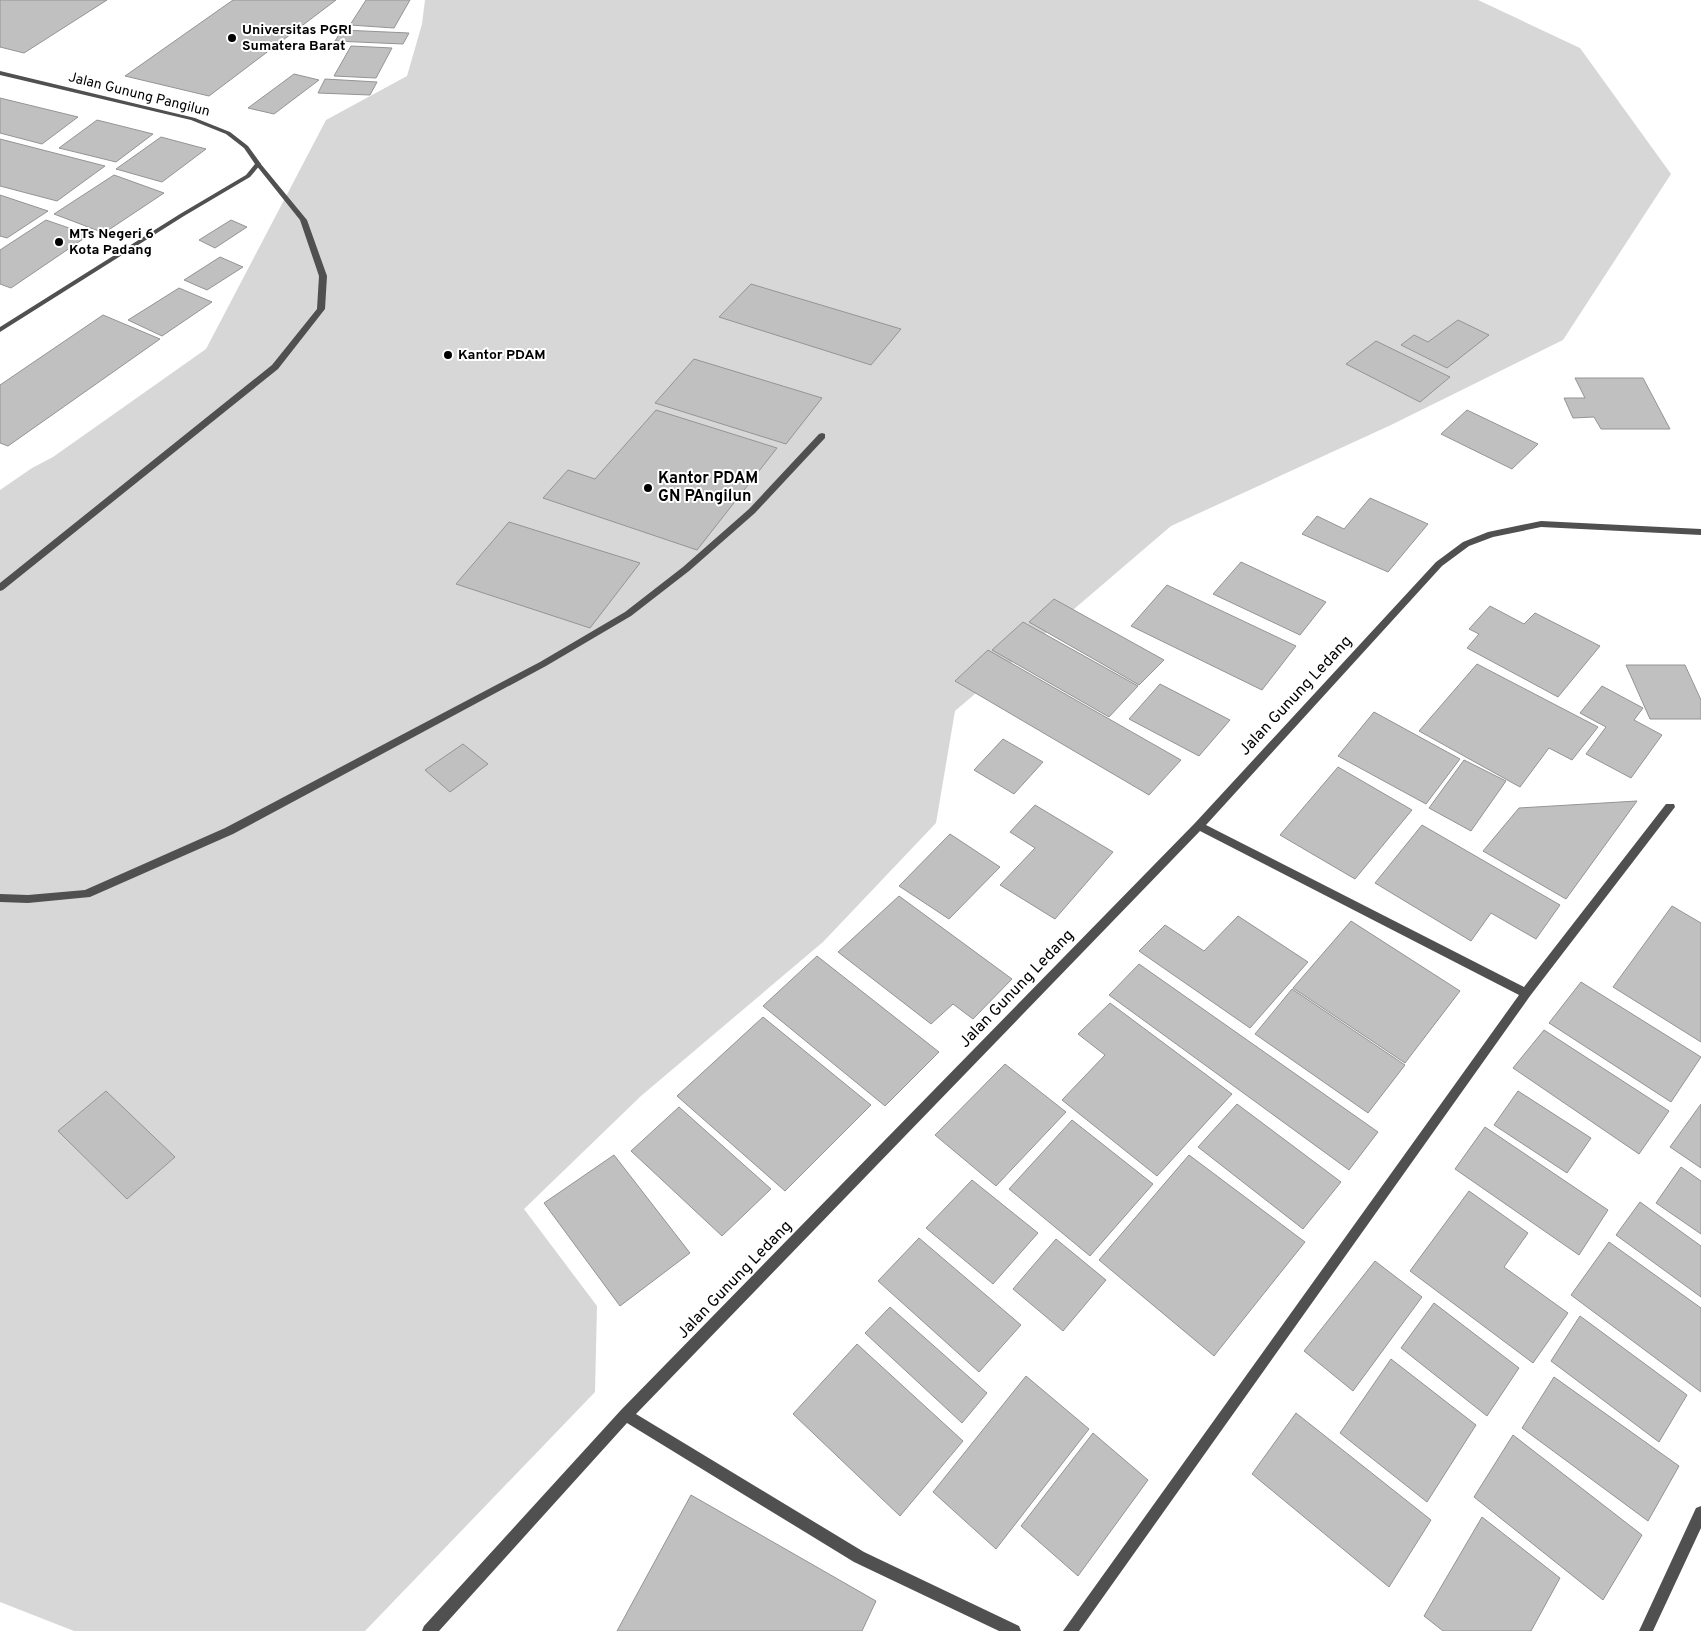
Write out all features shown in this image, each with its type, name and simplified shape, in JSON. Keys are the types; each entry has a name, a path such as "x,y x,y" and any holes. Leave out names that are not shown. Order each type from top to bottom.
{"street":[{"name":"Jalan Gunung Pangilun","path":"0,73 193,119 228,133 246,147 303,220 323,276 321,309 275,367 0,588"},
{"path":"0,330 182,215 248,176 258,164"},
{"path":"0,898 28,899 86,894 229,831 543,664 628,614 686,569 752,511 822,436"},
{"name":"Jalan Gunung Ledang","path":"429,1631 626,1415 1199,826 1439,564 1466,544 1491,534 1540,524 1701,532"},
{"path":"1070,1631 1526,993 1670,807"},
{"path":"1199,826 1526,993"},
{"path":"626,1415 859,1557 1014,1631"},
{"path":"1646,1631 1701,1513"}],"shaded area":[{"path":"425,0 1478,0 1580,48 1671,174 1563,340 1391,425 1171,526 955,711 936,823 823,942 641,1096 524,1209 597,1306 595,1392 365,1631 74,1631 0,1602 0,490 32,468 53,457 206,349 326,120 407,76 422,24"}],"building":[{"path":"0,0 107,0 24,53 0,47"},
{"name":"Universitas PGRI Sumatera Barat","path":"233,0 336,0 209,96 125,76"},
{"path":"366,0 410,0 394,28 350,25"},
{"path":"342,30 409,33 403,44 335,41"},
{"path":"351,46 392,48 376,78 334,76"},
{"path":"294,74 319,80 274,114 248,108"},
{"path":"325,79 377,82 370,95 318,93"},
{"path":"0,98 78,117 42,144 0,133"},
{"path":"97,120 153,134 116,162 59,148"},
{"path":"161,137 206,149 162,182 116,169"},
{"path":"0,139 105,166 57,201 0,186"},
{"path":"114,175 164,193 104,233 54,214"},
{"path":"0,195 48,211 7,238 0,236"},
{"path":"46,220 89,235 11,288 0,284 0,250"},
{"path":"231,220 247,227 215,248 199,240"},
{"path":"220,257 243,267 207,290 184,280"},
{"path":"751,284 901,329 871,365 719,317"},
{"path":"179,288 212,302 162,336 128,320"},
{"path":"103,315 160,339 8,446 0,443 0,385"},
{"path":"1458,320 1489,335 1447,368 1401,345 1414,335 1428,342"},
{"path":"1376,341 1450,377 1420,402 1346,364"},
{"path":"694,359 822,398 786,444 655,403"},
{"path":"1575,378 1643,378 1670,429 1601,429 1594,417 1573,418 1564,398 1585,398"},
{"name":"Kantor PDAM GN PAngilun","path":"656,410 777,448 697,550 543,498 568,470 595,479"},
{"path":"1467,410 1538,444 1512,469 1441,434"},
{"path":"1370,498 1428,524 1388,572 1302,534 1317,516 1344,529"},
{"path":"509,522 640,563 590,628 456,584"},
{"path":"1241,562 1326,602 1300,635 1213,594"},
{"path":"1167,585 1296,646 1262,690 1131,626"},
{"path":"1054,599 1164,660 1139,685 1029,622"},
{"path":"1490,606 1524,624 1535,613 1600,646 1558,697 1467,648 1479,634 1469,629"},
{"path":"1023,622 1138,686 1109,717 992,650"},
{"path":"988,650 1181,760 1149,795 955,681"},
{"path":"1477,664 1598,727 1572,760 1549,748 1520,787 1419,731"},
{"path":"1626,665 1685,665 1701,700 1701,719 1650,719"},
{"path":"1160,684 1230,720 1199,756 1129,719"},
{"path":"1602,686 1643,708 1634,720 1662,735 1631,778 1586,754 1606,727 1580,713"},
{"path":"1374,712 1460,759 1426,804 1338,756"},
{"path":"1003,739 1043,762 1014,794 974,770"},
{"path":"463,744 488,764 450,792 425,770"},
{"path":"1464,760 1506,781 1471,831 1429,808"},
{"path":"1338,767 1412,810 1355,879 1280,835"},
{"path":"1637,801 1566,899 1483,851 1519,808"},
{"path":"1035,805 1113,852 1055,919 1000,885 1035,848 1010,832"},
{"path":"1422,825 1560,905 1536,939 1491,913 1471,941 1375,883"},
{"path":"950,834 1000,867 949,919 899,886"},
{"path":"899,896 1012,979 973,1019 953,1004 931,1024 838,952"},
{"path":"1672,906 1701,923 1701,1042 1613,987"},
{"path":"1238,916 1308,962 1250,1028 1139,951 1165,925 1204,951"},
{"path":"1351,921 1460,991 1405,1063 1293,988"},
{"path":"817,956 939,1052 885,1106 763,1006"},
{"path":"1139,964 1378,1132 1349,1170 1109,995"},
{"path":"1581,982 1701,1057 1671,1102 1549,1023"},
{"path":"1292,989 1405,1065 1368,1113 1255,1034"},
{"path":"1110,1003 1232,1094 1157,1176 1062,1100 1105,1055 1078,1034"},
{"path":"763,1017 871,1105 785,1191 677,1096"},
{"path":"1544,1030 1669,1111 1639,1154 1513,1068"},
{"path":"1005,1064 1066,1112 996,1186 935,1135"},
{"path":"106,1091 175,1157 127,1199 58,1131"},
{"path":"1518,1091 1591,1138 1567,1173 1494,1125"},
{"path":"1237,1104 1341,1182 1303,1229 1198,1147"},
{"path":"1701,1104 1701,1168 1670,1147"},
{"path":"679,1107 771,1189 722,1236 631,1151"},
{"path":"1072,1120 1153,1184 1090,1256 1009,1189"},
{"path":"1485,1127 1608,1210 1579,1255 1455,1169"},
{"path":"614,1155 690,1253 620,1306 544,1203"},
{"path":"1189,1155 1305,1242 1214,1356 1099,1260"},
{"path":"1681,1167 1701,1181 1701,1234 1656,1203"},
{"path":"972,1180 1038,1233 993,1284 926,1228"},
{"path":"1469,1191 1528,1233 1504,1267 1568,1313 1533,1363 1410,1271"},
{"path":"1640,1202 1701,1246 1701,1297 1616,1235"},
{"path":"919,1238 1021,1325 979,1372 878,1281"},
{"path":"1056,1239 1106,1280 1063,1331 1013,1289"},
{"path":"1609,1242 1701,1308 1701,1392 1571,1295"},
{"path":"1375,1261 1422,1297 1353,1391 1304,1351"},
{"path":"1434,1303 1519,1368 1487,1416 1401,1348"},
{"path":"890,1307 987,1393 962,1423 865,1333"},
{"path":"1580,1316 1687,1395 1659,1442 1551,1361"},
{"path":"857,1344 963,1441 900,1516 793,1414"},
{"path":"1391,1359 1476,1425 1427,1502 1340,1433"},
{"path":"1026,1376 1089,1429 996,1549 933,1492"},
{"path":"1554,1377 1679,1466 1648,1521 1522,1428"},
{"path":"1296,1413 1431,1520 1389,1587 1252,1474"},
{"path":"1093,1433 1148,1480 1078,1576 1021,1526"},
{"path":"1513,1435 1642,1535 1603,1600 1474,1497"},
{"path":"691,1495 876,1601 862,1631 617,1631"},
{"path":"1482,1517 1560,1578 1531,1631 1443,1631 1424,1616"}],"place":[{"name":"Universitas PGRI Sumatera Barat","path":"232,38"},
{"name":"MTs Negeri 6 Kota Padang","path":"59,242"},
{"name":"Kantor PDAM","path":"448,355"},
{"name":"Kantor PDAM GN PAngilun","path":"648,488"}]}
